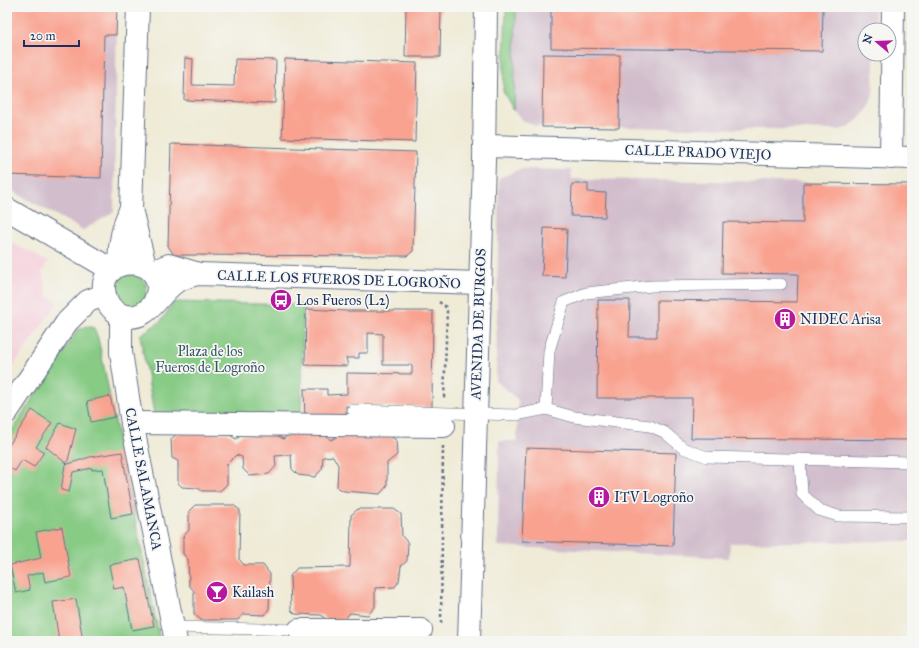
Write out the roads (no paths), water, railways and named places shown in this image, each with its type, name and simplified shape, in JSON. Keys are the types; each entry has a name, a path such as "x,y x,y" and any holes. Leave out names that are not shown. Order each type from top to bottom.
{"street":[{"path":"7,209 68,245 113,291 130,317 139,316 147,312 153,305 157,297 158,289 148,269 131,209 138,7"},
{"name":"AVENIDA DE BURGOS","path":"469,641 484,146 486,7"},
{"path":"891,158 893,7"},
{"name":"CALLE PRADO VIEJO","path":"484,146 912,158"},
{"name":"CALLE SALAMANCA","path":"131,209 125,221 119,246 113,291 132,423 175,634"},
{"path":"7,412 67,322 90,313 113,291 128,263 136,263 148,269"},
{"name":"CALLE LOS FUEROS DE LOGROÑO","path":"148,269 169,265 199,274"},
{"name":"CALLE LOS FUEROS DE LOGROÑO","path":"153,305 175,283 190,276 199,274 480,283"},
{"path":"132,423 444,419"},
{"path":"291,634 421,630"}],"lane":[{"path":"546,409 549,351 564,302 586,293 652,286 781,284"},
{"path":"353,410 444,419 476,413 516,415 546,409 574,417 650,426 664,432 684,448 707,457 912,462"},
{"path":"800,459 802,494 819,510 838,516 912,517"},
{"path":"175,634 291,634"}],"place":[{"name":"Los Fueros (L2)","path":"281,300"},
{"name":"NIDEC Arisa","path":"785,319"},
{"name":"ITV Logroño","path":"599,497"},
{"name":"Kailash","path":"217,592"}],"park label":[{"name":"Plaza de los Fueros de Logroño","path":"210,360"}]}
